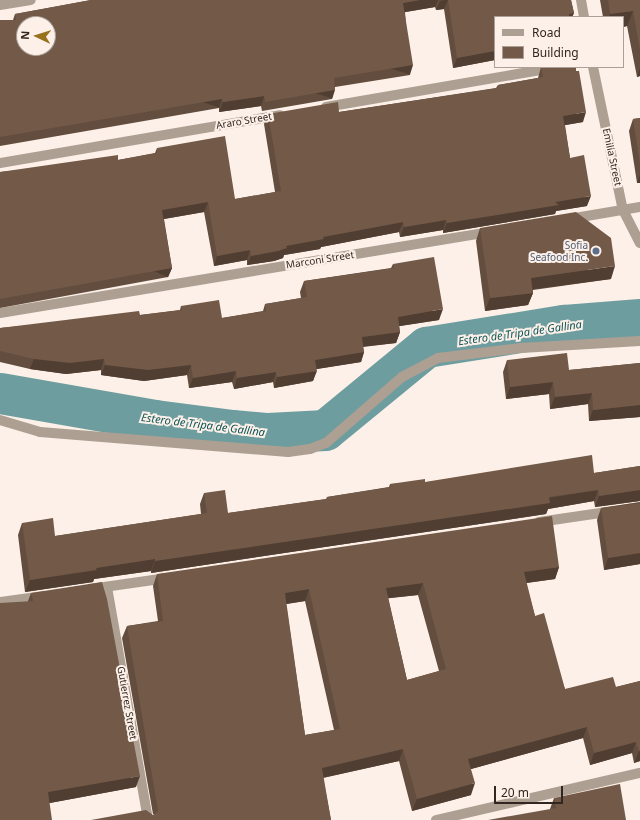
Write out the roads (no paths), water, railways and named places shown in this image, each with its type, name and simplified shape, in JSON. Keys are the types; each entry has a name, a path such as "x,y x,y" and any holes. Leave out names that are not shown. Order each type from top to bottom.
{"street":[{"path":"0,5 31,0"},
{"path":"581,0 584,16"},
{"path":"315,109 552,68"},
{"name":"Emilia Street","path":"593,68 623,210 640,243"},
{"name":"Araro Street","path":"0,162 291,113"},
{"path":"560,221 640,207"},
{"name":"Marconi Street","path":"0,313 505,230"},
{"path":"0,420 40,432 288,452 310,449 326,442 402,377 438,358 521,348 640,341"},
{"path":"530,523 640,507"},
{"path":"77,591 178,576"},
{"name":"Gutierrez Street","path":"108,586 148,820"},
{"path":"0,602 54,594"},
{"path":"436,820 640,773"}],"waterway":[{"name":"Estero de Tripa de Gallina","path":"0,393 155,420 232,430 268,433 325,430 426,347 564,325 640,319"}],"place":[{"name":"Sofia Seafood Inc.","path":"596,251"}]}
